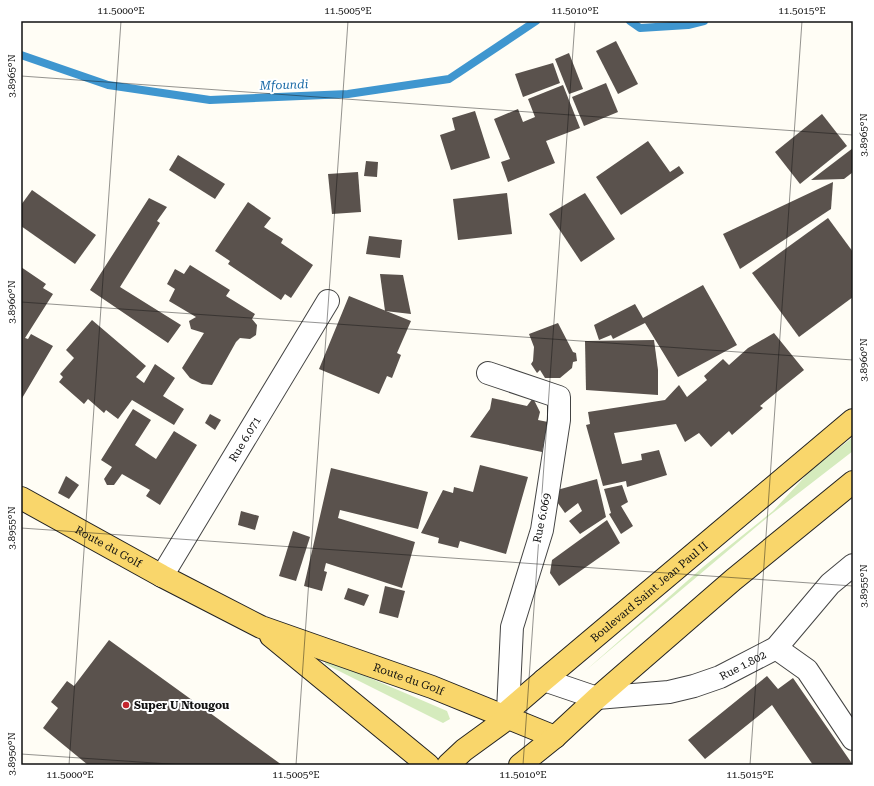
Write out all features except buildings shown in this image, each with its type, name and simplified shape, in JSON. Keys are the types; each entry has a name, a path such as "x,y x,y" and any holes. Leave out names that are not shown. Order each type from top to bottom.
{"main road":[{"name":"Boulevard Saint Jean Paul II","path":"448,765 464,750 508,715 544,680 853,420"},
{"path":"520,765 555,737 733,580 853,482"},
{"name":"Route du Golf","path":"21,498 162,576 261,627 425,684 508,715 555,737"},
{"name":"Route du Golf","path":"261,627 428,765"}],"street":[{"name":"Rue 6.071","path":"162,576 328,301"},
{"name":"Rue 6.069","path":"488,373 559,397 559,420 542,530 512,627 508,715"},
{"name":"Rue 1.802","path":"598,698 669,692 694,686 720,676 776,648 830,584 853,566"},
{"path":"776,648 807,670 853,739"},
{"path":"544,680 598,698"}],"green space":[{"path":"853,437 853,451 769,516 585,671 703,567 773,511 812,469"},
{"path":"328,660 447,711 450,719 443,723 325,664 325,661"}],"waterway":[{"name":"Mfoundi","path":"21,55 108,85 210,100 348,94 449,79 536,21"},
{"name":"Mfoundi","path":"630,21 640,28 688,25 704,21"}],"place":[{"name":"Super U Ntougou","path":"126,705"}]}
